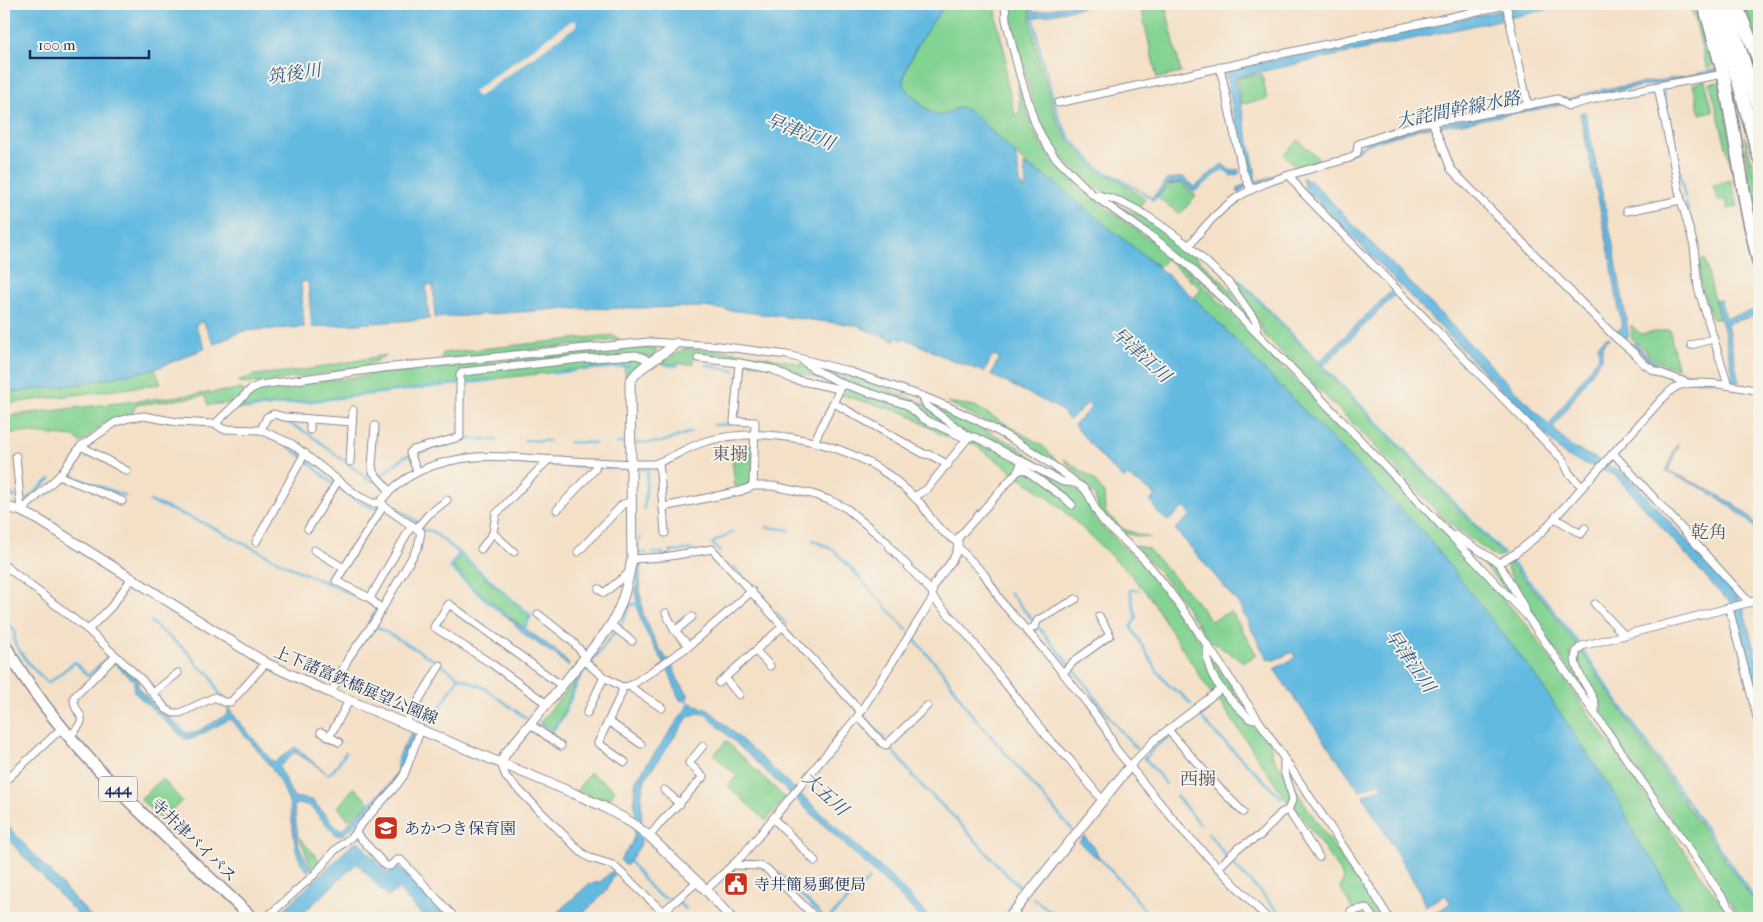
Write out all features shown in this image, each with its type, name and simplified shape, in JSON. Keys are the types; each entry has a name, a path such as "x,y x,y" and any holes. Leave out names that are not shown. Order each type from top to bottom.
{"highway":[{"path":"1704,4 1724,76 1747,210 1757,244 1759,264"},
{"path":"1714,4 1759,157"},
{"path":"1726,4 1759,110"},
{"path":"1736,4 1759,61"},
{"name":"寺井津バイパス","path":"4,644 32,688 66,733 132,803 252,918"}],"street":[{"path":"1005,4 1006,20 1019,72 1035,123 1045,143 1055,157 1093,195 1162,244 1188,266 1256,332 1526,616 1737,918"},
{"path":"1058,103 1508,4 1528,104"},
{"path":"1220,67 1242,169 1249,187"},
{"path":"1189,246 1220,212 1249,187 1350,158 1357,149 1358,144 1372,138 1528,104 1563,102 1568,106 1604,96 1718,75"},
{"path":"1658,87 1681,200 1694,246 1698,288 1728,385"},
{"path":"1433,125 1451,169 1644,364 1654,370 1688,383 1728,385 1759,390"},
{"path":"1290,176 1301,191 1562,460 1581,486"},
{"path":"1093,195 1104,195 1147,215 1189,246 1228,282 1255,320 1256,332"},
{"path":"1627,211 1681,200"},
{"path":"1691,345 1713,340"},
{"path":"215,424 251,389 260,385 382,368 584,349 627,343 676,343 719,346 787,355 848,371 922,396 1020,443 1054,465 1084,488 1092,498 1096,512 1102,521 1144,560 1172,594 1365,879 1389,918"},
{"path":"667,918 621,871 613,865 590,858 582,853 506,777 501,763 506,753 562,686 587,662 615,628 630,572 637,559 631,502 630,382 638,371 666,353 676,343"},
{"path":"417,471 410,455 413,450 460,437 460,374 463,372 636,355 650,363"},
{"path":"698,358 772,369 792,379 841,386 907,405 924,419 968,438 975,437 1063,482 1074,482"},
{"path":"801,359 841,386"},
{"path":"740,363 734,421 756,422 753,486"},
{"path":"1499,563 1516,553 1541,533 1581,486 1671,391 1688,383"},
{"path":"814,442 841,386"},
{"path":"922,396 927,406 968,438"},
{"path":"834,403 924,454 931,455 948,465"},
{"path":"350,462 353,410"},
{"path":"261,430 267,417 274,414 284,417 352,422"},
{"path":"21,511 58,476 80,446 116,422 129,418 144,416 177,422 215,424 223,429 261,430 292,444 336,484 372,503 381,504 417,526 421,532 418,546 360,645 350,657 331,693"},
{"path":"310,419 310,430"},
{"path":"375,426 373,472 389,490"},
{"path":"381,608 370,598 336,581 389,490 417,471 442,462 476,456 596,466 659,462 706,441 754,434 771,434 814,442 839,450 868,463 890,476 914,497 940,529 958,545 984,574 1003,604 1027,632 1067,669 1105,728 1116,749 1184,832 1267,918"},
{"path":"914,497 927,489 968,438"},
{"path":"80,446 127,471"},
{"path":"1612,453 1746,603"},
{"path":"16,456 21,511"},
{"path":"256,542 303,456"},
{"path":"706,890 734,865 859,714 932,595 933,586 957,552 958,538 961,532 1018,471 1022,460"},
{"path":"659,462 665,533"},
{"path":"481,548 494,533 496,514 546,463"},
{"path":"557,510 596,466"},
{"path":"1018,471 1024,469 1066,498 1072,505"},
{"path":"58,476 122,501"},
{"path":"308,529 336,484"},
{"path":"663,507 741,491 753,486 772,486 812,494 846,508 888,542 889,546 965,632 1049,739 1070,760 1102,800"},
{"path":"370,598 417,526 447,500"},
{"path":"578,552 623,504 631,502"},
{"name":"上下諸富鉄橋展望公園線","path":"4,506 21,511 39,520 266,663 349,701 602,806 632,823 646,834"},
{"path":"1555,518 1581,534 1585,528"},
{"path":"1446,530 1499,563 1525,609 1526,616"},
{"path":"494,533 514,552"},
{"path":"637,559 664,557 712,549 783,626 882,742 886,744 927,706"},
{"path":"314,550 344,568"},
{"path":"4,565 88,630 141,679 166,709 173,713 180,713 215,697 223,702 231,702 266,663"},
{"path":"599,589 604,593 630,572"},
{"path":"88,630 111,607 132,578"},
{"path":"625,762 598,743 626,686 662,665 689,646 752,591"},
{"path":"1027,632 1038,620 1076,600"},
{"path":"1595,713 1595,703 1575,663 1574,656 1576,650 1582,646 1759,600"},
{"path":"547,704 492,664 434,627 449,604 562,686"},
{"path":"1595,604 1624,635"},
{"path":"1730,608 1759,725"},
{"path":"666,613 675,630 689,646"},
{"path":"538,614 571,640 587,662 604,677 626,686 662,708"},
{"path":"1067,669 1110,635 1099,616"},
{"path":"675,630 692,617"},
{"path":"738,694 722,681 783,626"},
{"path":"615,628 632,641"},
{"path":"1208,646 1206,656 1221,689 1250,719 1257,718"},
{"path":"756,650 770,666"},
{"path":"4,782 66,733 81,725 82,720 74,702 74,697 116,656"},
{"path":"405,723 440,665"},
{"path":"154,693 178,673"},
{"path":"587,713 604,677"},
{"path":"1009,918 1144,750 1221,689"},
{"path":"329,737 349,701"},
{"path":"608,721 641,744"},
{"path":"530,724 561,746"},
{"path":"266,918 314,876 334,851 356,833 358,828 397,785 404,775 421,730"},
{"path":"1168,730 1220,789 1244,812"},
{"path":"321,732 339,742"},
{"path":"703,746 689,763 704,777 658,825 657,830 646,834 698,882 731,918"},
{"path":"1218,868 1238,848 1260,835 1281,813 1288,810 1293,798 1284,771 1284,760"},
{"path":"664,790 680,804"},
{"path":"1288,810 1319,856"},
{"path":"773,818 815,862"},
{"path":"356,833 386,866 401,860 455,918"},
{"path":"734,865 760,866 766,869 813,914"},
{"path":"656,918 698,882"},
{"path":"1356,918 1351,912 1366,908 1372,918"}],"green space":[{"path":"948,4 996,4 997,22 1006,58 1005,73 1015,115 1020,114 1018,85 1033,129 1044,149 1061,170 1092,197 1170,255 1215,297 1430,518 1527,625 1733,918 1678,918 1311,419 1194,298 1201,289 1167,259 1159,267 1030,168 971,112 953,108 944,116 935,115 925,108 903,85 904,76 913,54 935,19"},
{"path":"1010,4 1030,4 1038,57 1057,121 1068,139 1099,172 1117,179 1145,199 1139,208 1092,186 1061,158 1039,126 1010,15"},
{"path":"1140,4 1165,4 1181,73 1157,78"},
{"path":"1689,4 1698,4 1715,65 1707,69 1696,24"},
{"path":"1743,4 1754,4 1759,18 1759,44"},
{"path":"1262,74 1267,99 1242,104 1237,78"},
{"path":"1705,81 1713,111 1700,114 1693,84"},
{"path":"1721,82 1735,169 1733,174 1710,83"},
{"path":"1745,136 1759,193 1759,226 1757,225 1749,192"},
{"path":"1298,140 1320,160 1296,167 1284,154"},
{"path":"1731,180 1738,206 1728,209 1726,200 1718,201 1713,185"},
{"path":"1181,183 1196,196 1180,214 1157,197 1169,185"},
{"path":"1109,203 1148,218 1196,257 1230,289 1252,324"},
{"path":"1705,259 1719,319 1712,319 1701,285 1699,261"},
{"path":"1235,277 1503,555 1496,557 1448,523 1366,437 1265,336 1232,279"},
{"path":"1631,325 1641,334 1670,330 1677,368 1653,359 1641,345 1632,339"},
{"path":"611,335 620,339 441,359 443,353"},
{"path":"205,348 155,369 161,384 4,404 4,383"},
{"path":"656,348 656,354 632,369 626,380 624,364 236,409 233,403 208,405 205,396 136,405 132,414 103,425 81,443 74,437 21,432 4,434 4,416 242,389 244,392 376,374 620,349"},
{"path":"685,348 737,352 792,362 861,379 968,421 1015,445 1086,497 1098,523 1143,564 1168,595 1269,740 1273,756 1353,876 1365,886 1384,918 1358,918 1340,888 1344,878 1295,806 1287,801 1218,699 1210,692 1149,596 1131,575 1059,506 973,444 942,435 905,413 841,395 849,382 837,378 833,382 769,365 693,356 693,364 660,364"},
{"path":"386,355 365,367 259,383 238,382 254,375 305,370"},
{"path":"947,402 975,406 1043,446 1066,471 1029,445"},
{"path":"753,444 752,485 735,487 731,447"},
{"path":"1064,459 1092,478 1104,493 1105,512 1123,529 1150,538 1120,533 1101,516 1095,496"},
{"path":"1462,542 1495,565 1518,602"},
{"path":"1134,546 1147,548 1194,598 1211,621 1231,611 1257,655 1244,662 1207,639 1176,592 1148,559"},
{"path":"460,555 470,562 488,581 530,615 524,628 472,587 453,567"},
{"path":"1509,562 1546,604 1577,645 1571,652 1572,662 1589,697 1531,616 1507,568"},
{"path":"1581,651 1759,908 1759,918 1741,918 1606,726 1600,706 1579,664 1577,656"},
{"path":"579,676 561,717 552,729 540,722"},
{"path":"726,741 785,798 766,821 728,786 737,776 714,755"},
{"path":"590,773 615,790 607,803 577,790"},
{"path":"162,779 182,801 161,820 140,799"},
{"path":"354,787 369,803 349,820 338,807"},
{"path":"300,838 320,861 313,872"}],"water":[{"path":"4,4 948,4 935,19 913,54 904,76 903,85 916,100 933,113 944,115 961,107 971,112 1015,153 1021,186 1024,189 1026,188 1024,165 1039,172 1052,182 1194,298 1424,533 1532,671 1619,801 1639,844 1656,863 1668,890 1690,918 1434,918 1432,915 1451,903 1445,895 1425,906 1420,892 1363,796 1383,787 1380,782 1360,791 1274,669 1295,658 1293,652 1274,660 1267,659 1238,603 1175,529 1191,515 1184,507 1168,521 1158,513 1150,501 1156,495 1128,476 1123,478 1104,460 1074,425 1091,408 1088,403 1069,420 1060,409 991,375 999,358 993,355 984,372 947,358 904,338 901,341 897,337 894,341 861,328 862,326 703,307 561,309 435,318 433,285 426,286 429,319 312,327 308,281 301,282 304,327 243,331 214,344 203,321 195,325 205,348 155,369 74,385 4,393"},
{"path":"1075,4 1098,4 1032,18 1032,13"},
{"path":"1531,4 1573,4 1237,77 1235,79 1255,169 1255,180 1252,181 1246,170 1225,73 1227,70"},
{"path":"1717,69 1718,71 1706,75 1605,93 1554,106 1462,123 1423,128 1369,144 1353,153 1243,188 1240,193 1237,192 1239,187 1353,151 1369,141 1423,126 1553,103 1604,89 1682,77"},
{"path":"1585,112 1614,250 1629,336 1625,339 1616,333 1616,331 1622,328 1609,251 1580,113"},
{"path":"1222,164 1231,171 1238,169 1239,174 1230,176 1223,169 1194,192 1182,182 1168,184 1153,201 1151,199 1167,180 1183,177 1195,187"},
{"path":"1303,177 1308,181 1310,180 1549,425 1599,356 1598,345 1607,337 1609,338 1602,346 1602,358 1553,428 1571,447 1627,475 1739,599 1759,668 1759,703 1732,603 1723,596 1615,475 1567,457 1305,188"},
{"path":"1392,290 1396,294 1323,366 1319,362"},
{"path":"1720,299 1726,318 1759,309 1759,315 1727,323 1739,382 1734,383 1730,379 1733,374 1715,300"},
{"path":"1635,342 1648,357 1663,367 1683,372 1721,376 1722,379 1720,381 1689,380 1649,363 1639,350 1631,345"},
{"path":"1678,444 1668,471 1721,496 1748,515 1756,525 1759,534 1749,522 1723,501 1696,485 1666,472"},
{"path":"638,562 641,562 640,592 643,614 657,645 673,667 678,680 688,694 688,697 683,701 680,700 669,672 641,621 636,594"},
{"path":"504,614 554,649 569,664 568,666 554,654 526,636"},
{"path":"119,663 138,680 141,692 186,733 195,733 228,714 228,705 232,713 270,759 275,762 295,747 328,774 295,752 279,767 293,797 312,800 338,829 342,830 389,784 397,771 397,759 411,733 415,735 399,776 367,813 343,835 336,835 309,805 298,804 294,806 299,846 310,868 308,871 303,866 296,849 291,810 278,779 256,748 230,719 194,738 185,739 134,692 134,681 116,665"},
{"path":"692,703 710,711 894,880 930,918 921,918 706,715 699,713 689,716 645,779 641,797 642,836 640,846 626,866 620,860 632,843 635,833 636,780"},
{"path":"4,822 92,918 81,918 4,835"},
{"path":"1084,836 1093,846 1101,860 1079,842"},
{"path":"355,842 359,842 388,874 398,865 448,918 425,918 398,889 388,897 357,863 298,918 275,918"},
{"path":"612,871 615,873 606,891 582,915 583,918 551,918 589,884 600,882"}],"pier":[{"path":"576,20 576,26 478,97 473,92 569,22"}],"waterway":[{"path":"1032,4 1041,56 1059,119 1070,138 1099,169 1117,177 1153,199"},
{"path":"1663,92 1669,123"},
{"path":"1671,130 1685,197"},
{"path":"1686,203 1688,212"},
{"path":"1690,219 1695,235"},
{"path":"1240,280 1504,554"},
{"path":"667,365 677,366"},
{"path":"707,365 735,371"},
{"path":"582,370 631,366"},
{"path":"552,373 574,371"},
{"path":"466,383 494,380"},
{"path":"246,409 457,384"},
{"path":"290,424 309,434 369,480 375,481 405,456 470,439 497,440"},
{"path":"714,425 731,424"},
{"path":"635,443 662,442 691,432"},
{"path":"264,435 286,445 344,492 365,505 375,508"},
{"path":"524,440 548,441"},
{"path":"569,442 595,443"},
{"path":"617,443 624,443"},
{"path":"441,466 480,461 540,464"},
{"path":"546,464 621,468"},
{"path":"639,469 648,470 644,509"},
{"path":"66,473 125,496"},
{"path":"25,501 50,479"},
{"path":"4,492 15,497"},
{"path":"390,496 387,501 416,521 424,530 432,531 459,553 450,567 504,615"},
{"path":"150,501 206,524 288,566 369,602 377,609 370,619"},
{"path":"767,527 789,530"},
{"path":"720,552 712,543 733,532"},
{"path":"639,558 638,542 641,537"},
{"path":"813,540 834,550 907,630"},
{"path":"669,552 692,549"},
{"path":"459,553 531,616 524,629"},
{"path":"639,553 647,553"},
{"path":"652,553 663,553"},
{"path":"1511,561 1547,602 1578,643"},
{"path":"734,567 740,574"},
{"path":"749,584 762,599"},
{"path":"1139,590 1130,590 1136,618 1131,627 1158,672 1170,687 1180,693 1191,704"},
{"path":"1010,593 1084,682 1113,722 1137,749"},
{"path":"540,724 552,732 563,717 581,675 621,624 631,604 638,605"},
{"path":"4,613 6,614 4,621 15,631 14,642 29,664 48,683 75,662 88,676 108,657 119,666"},
{"path":"776,613 786,624"},
{"path":"151,622 189,653 199,667 210,674 218,692 226,699"},
{"path":"377,627 436,661 459,677 484,688 526,718"},
{"path":"914,639 943,672 969,711 1073,831"},
{"path":"1583,651 1759,905"},
{"path":"429,725 459,677"},
{"path":"684,697 691,706"},
{"path":"1174,733 1199,714 1198,712"},
{"path":"1199,714 1214,732 1282,798"},
{"path":"864,716 885,739"},
{"path":"1145,759 1155,747 1169,737"},
{"path":"890,747 918,782 1024,891"},
{"path":"326,773 328,774 334,770 346,752"},
{"path":"1144,757 1166,784"},
{"path":"1176,796 1200,824"},
{"path":"1208,833 1230,861 1285,918"},
{"path":"1101,860 1152,918"},
{"path":"745,861 764,862"},
{"path":"630,862 654,892 667,899 674,899"},
{"name":"大詫間幹線水路","path":"1031,883 1039,873"},
{"path":"780,874 795,890"},
{"name":"大詫間幹線水路","path":"829,918 869,879"},
{"path":"801,895 824,918"},
{"name":"大詫間幹線水路","path":"1004,916 1022,895"},
{"path":"1033,898 1059,918"},
{"path":"677,902 686,909"}],"place":[{"name":"あかつき保育園","path":"386,828"},
{"name":"寺井簡易郵便局","path":"736,884"}],"district":[{"name":"東搦","path":"730,454"},
{"name":"乾角","path":"1709,532"},
{"name":"西搦","path":"1198,779"}],"water label":[{"name":"筑後川","path":"294,74"},
{"name":"早津江川","path":"800,132"},
{"name":"早津江川","path":"1141,355"},
{"name":"早津江川","path":"1410,661"},
{"name":"大五川","path":"825,794"}]}
